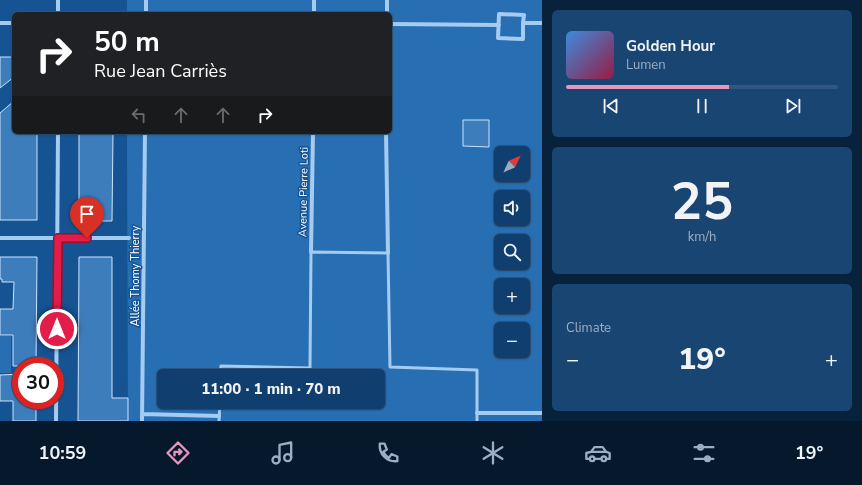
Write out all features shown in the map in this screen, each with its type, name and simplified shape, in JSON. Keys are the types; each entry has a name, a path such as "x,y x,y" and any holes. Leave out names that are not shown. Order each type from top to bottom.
{"street":[{"path":"58,0 58,12"},
{"path":"146,0 146,12"},
{"path":"314,0 314,12"},
{"path":"387,0 387,12"},
{"path":"499,14 524,15 523,23 523,39 498,38 499,14"},
{"path":"0,23 12,23"},
{"path":"523,23 542,24"},
{"path":"392,24 498,25"},
{"path":"56,421 58,134"},
{"name":"Allée Thomy Thierry","path":"142,421 145,134"},
{"name":"Avenue Pierre Loti","path":"311,252 313,134"},
{"path":"386,134 388,253"},
{"path":"0,238 129,238"},
{"path":"477,413 542,413"},
{"path":"142,414 220,416"}],"lane":[{"path":"221,369 221,366 310,368 311,252 388,253 390,367 477,370 477,421"},
{"path":"220,409 220,421"}],"shaded area":[{"path":"127,0 542,0 542,421 128,421 127,134 392,134 392,12 127,12"},
{"path":"0,336 11,336 11,373 0,373"}],"building":[{"path":"0,57 12,57 12,79 0,88"},
{"path":"12,103 12,134 37,134 37,220 0,220 0,113"},
{"path":"463,120 489,120 489,147 463,146"},
{"path":"79,134 113,134 112,221 79,221"},
{"path":"0,257 37,257 36,357 13,357 13,335 0,335 0,309 13,309 14,282 2,282 2,279 0,279"},
{"path":"79,257 112,257 112,398 128,398 128,421 78,421"},
{"path":"12,374 12,401 0,401 0,375"},
{"path":"13,409 36,409 36,421 13,421"}],"route":[{"path":"57,329 58,238 87,238"}]}
